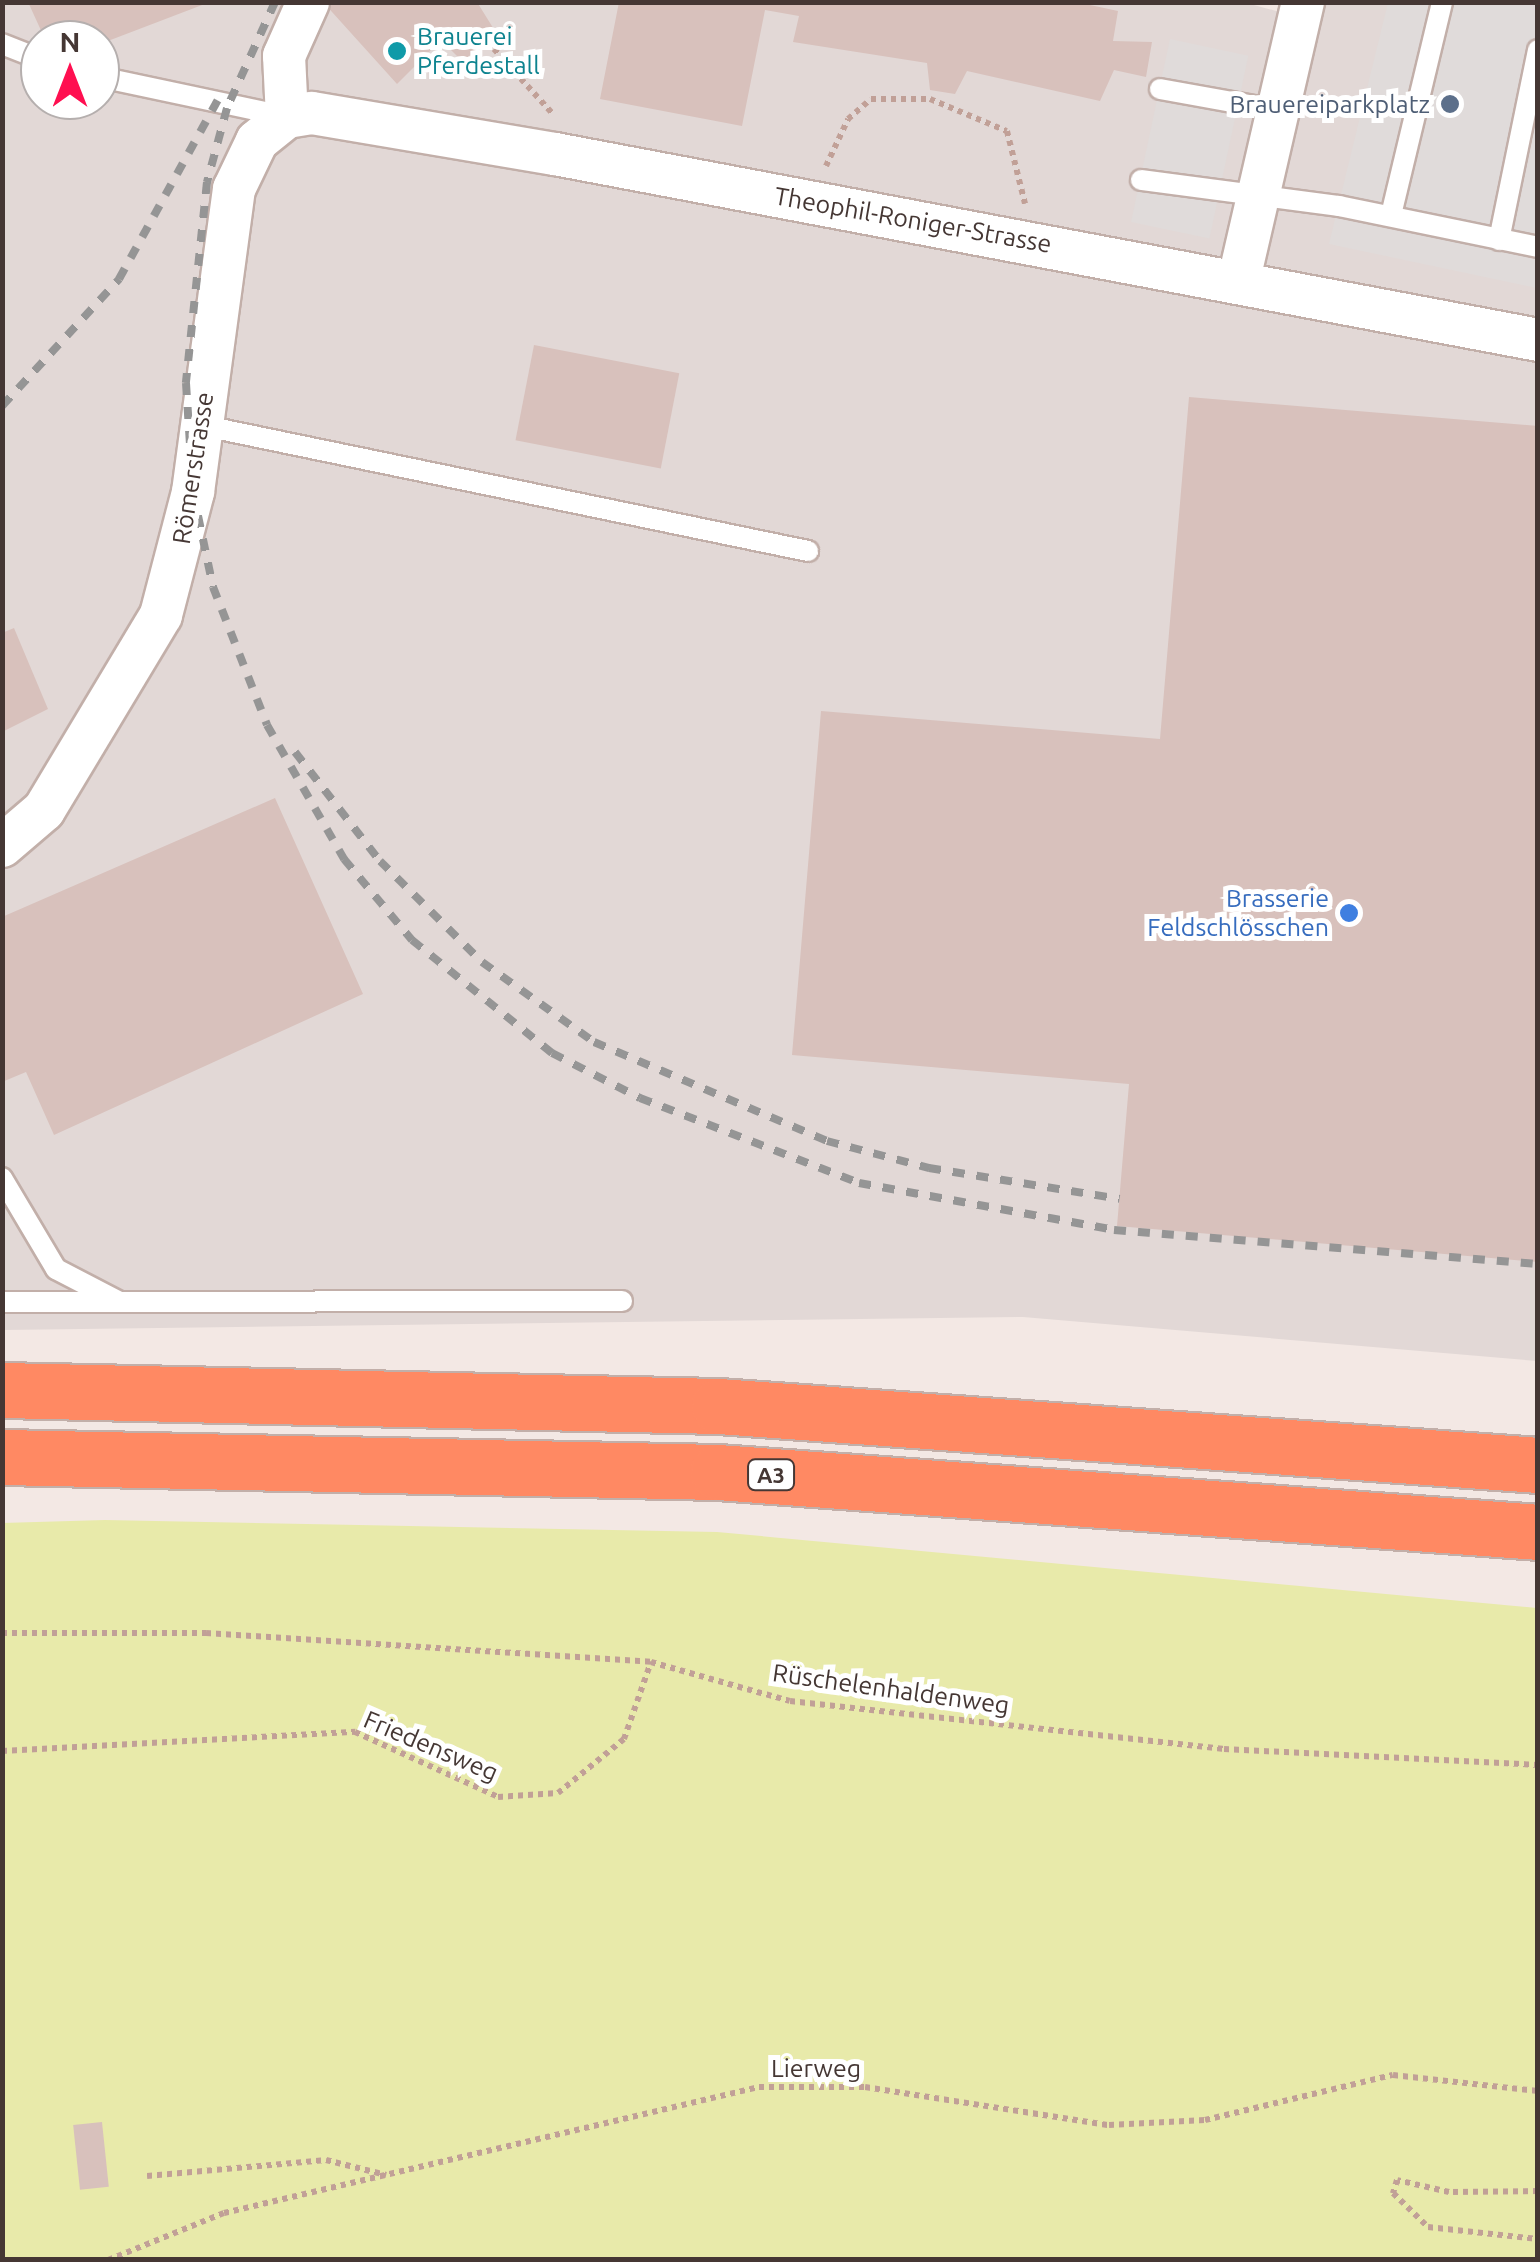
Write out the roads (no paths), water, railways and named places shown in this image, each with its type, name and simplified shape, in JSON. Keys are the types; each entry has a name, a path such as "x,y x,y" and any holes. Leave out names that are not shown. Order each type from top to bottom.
{"highway":[{"path":"2,1390 699,1405 1538,1465"},
{"name":"A3","path":"2,1457 718,1472 1538,1532"}],"street":[{"path":"287,117 284,56 308,2"},
{"path":"1238,280 1303,2"},
{"name":"Theophil-Roniger-Strasse","path":"287,117 312,112 554,154 1238,280 1538,340"},
{"name":"Römerstrasse","path":"2,846 44,810 153,632 185,532 234,189 257,141 287,117"}],"lane":[{"path":"1391,215 1442,2"},
{"path":"1499,240 1538,50"},
{"path":"120,81 287,117"},
{"path":"1160,88 1276,110"},
{"path":"1141,180 1257,193 1391,215 1538,247"},
{"path":"200,426 808,551"},
{"path":"2,1178 56,1270 124,1304"},
{"path":"2,1302 622,1301"}],"railway":[{"path":"275,2 227,108 207,182 186,383 193,492 213,587 267,725 344,859 412,940 552,1053 640,1098 859,1183 1114,1230 1538,1264"},
{"path":"2,406 119,279 221,94"},
{"path":"295,752 380,861 482,962 594,1042 827,1141 929,1168 1120,1199"}],"place":[{"name":"Brauerei Pferdestall","path":"397,51"},
{"name":"Brauereiparkplatz","path":"1450,104"},
{"name":"Brasserie Feldschlösschen","path":"1349,913"}]}
